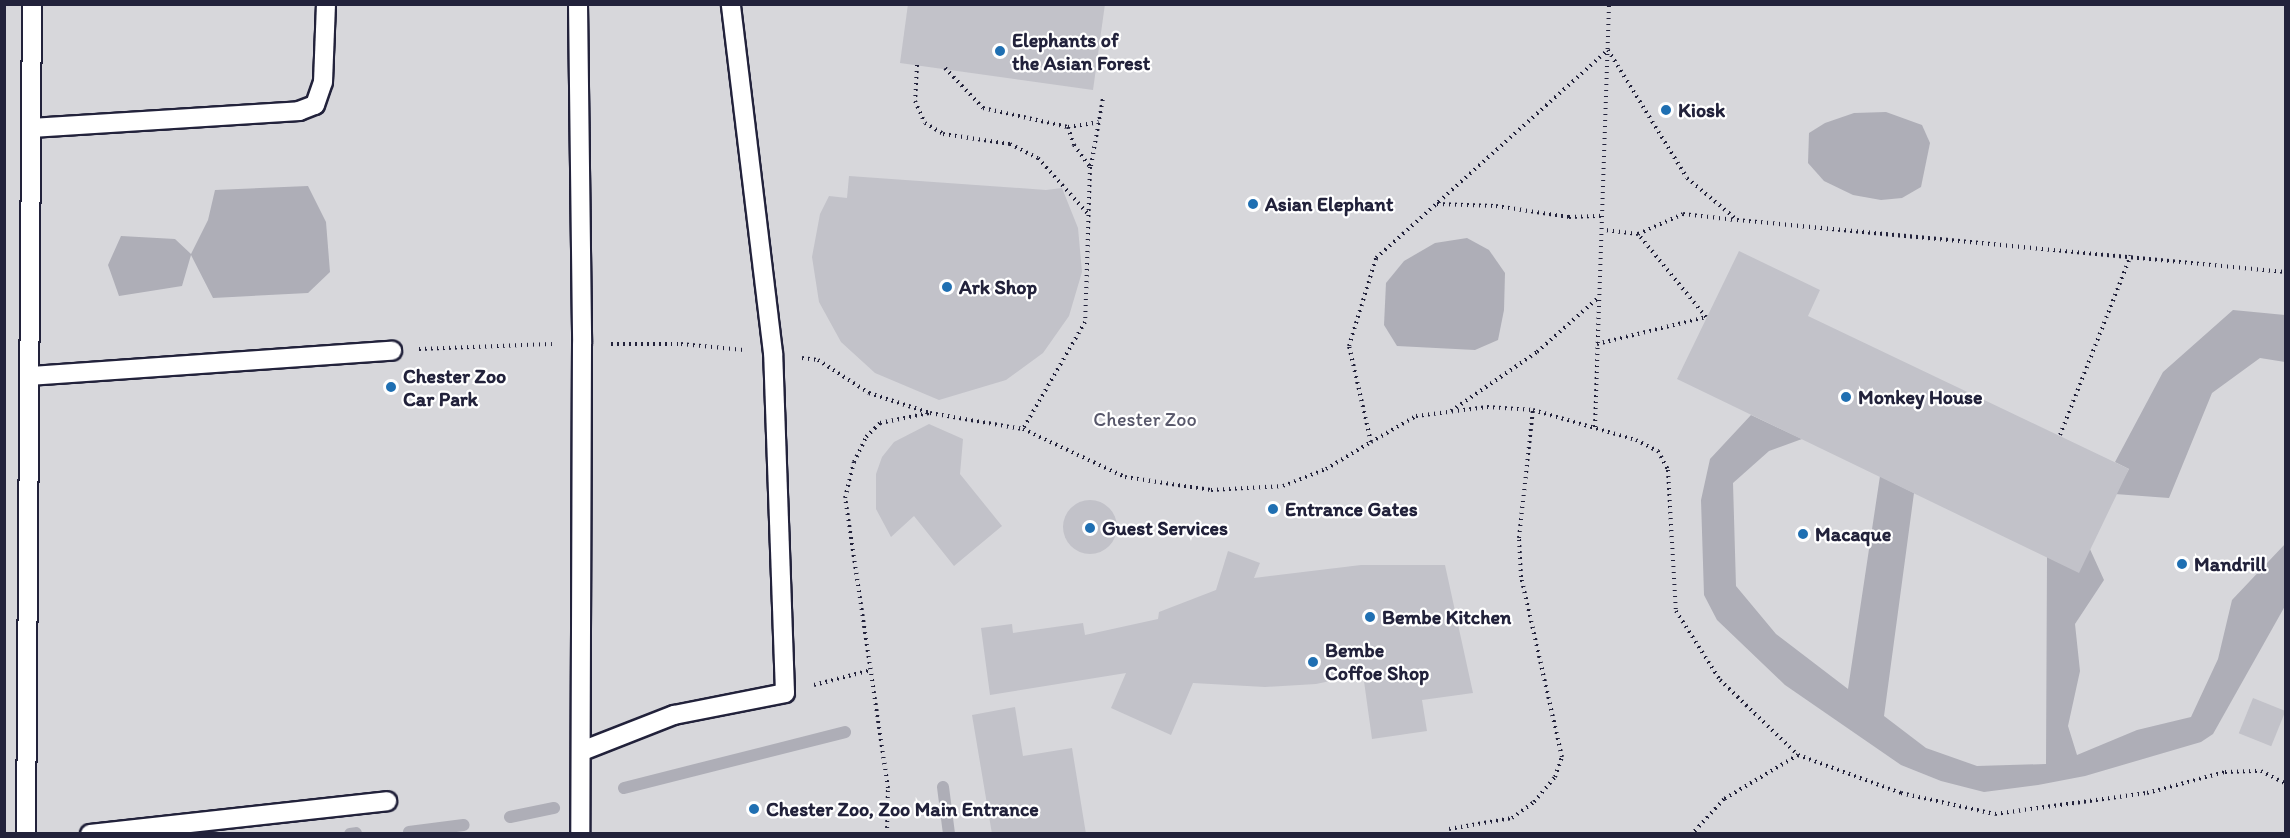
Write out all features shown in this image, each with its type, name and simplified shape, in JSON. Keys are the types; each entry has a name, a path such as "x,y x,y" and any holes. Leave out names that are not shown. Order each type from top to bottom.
{"lane":[{"path":"26,834 32,4"},
{"path":"31,128 299,111 315,105 324,82 326,4"},
{"path":"578,4 582,751 580,834"},
{"path":"582,751 674,716 785,693 773,353 730,4"},
{"path":"30,376 392,351"},
{"path":"90,834 387,801"}],"path":[{"path":"1595,427 1609,4"},
{"path":"1371,442 1349,346 1376,258 1608,50"},
{"path":"1608,50 1687,178 1737,220"},
{"path":"917,65 915,101 925,123 943,134 1010,144 1038,158 1088,214"},
{"path":"945,68 983,108 1068,127 1099,122"},
{"path":"1023,429 1085,322 1090,167 1103,98"},
{"path":"1068,127 1074,145 1090,167"},
{"path":"1436,204 1496,206 1569,217 1603,216"},
{"path":"1603,230 1638,234 1683,214 2131,255 2286,272"},
{"path":"1598,344 1706,317 1638,234"},
{"path":"2060,435 2131,255"},
{"path":"1448,412 1537,352 1600,296"},
{"path":"773,353 819,360 869,393 930,413 1023,429 1125,477 1211,490 1283,486 1326,469 1416,416 1487,407 1533,410 1595,427 1658,452 1668,470 1676,611 1720,680 1798,755 1901,793 1995,814 2147,793 2225,772 2261,771 2286,784"},
{"path":"1449,829 1512,818 1534,802 1555,777 1562,757 1521,577 1520,538 1533,410"},
{"path":"887,834 888,788 845,498 854,462 866,437 880,423 930,413"},
{"path":"785,693 871,670"},
{"path":"1692,834 1724,799 1798,755"}],"green space":[{"name":"Chester Zoo","path":"4,5 2285,5 2285,833 4,833"}],"shaded area":[{"path":"1886,112 1922,125 1930,143 1921,187 1902,198 1881,200 1853,195 1824,181 1808,163 1809,133 1825,123 1854,113"},
{"path":"308,186 326,222 330,272 308,293 213,298 191,255 182,286 119,296 108,265 121,236 175,239 191,254 208,220 215,190"},
{"path":"1467,238 1489,250 1505,273 1504,310 1498,340 1475,350 1397,346 1384,325 1386,283 1404,261 1435,243"},
{"path":"2233,310 2285,315 2285,362 2260,358 2212,393 2169,498 2115,494 2129,469 2115,462 2163,372"},
{"path":"1751,415 1802,439 1769,451 1733,483 1736,586 1776,634 1848,689 1880,476 1914,493 1884,716 1926,748 1977,766 2046,764 2047,557 2089,547 2104,580 2075,624 2080,671 2068,726 2077,755 2137,730 2191,717 2218,659 2232,600 2285,544 2285,606 2213,734 2201,742 2085,776 2038,785 1984,792 1941,781 1901,765 1785,685 1717,620 1704,595 1701,500 1710,459"}],"building":[{"name":"Elephants of the Asian Forest","path":"908,4 1105,4 1093,90 900,63"},
{"name":"Ark Shop","path":"849,176 1046,190 1062,188 1078,228 1082,272 1069,316 1043,353 1006,380 939,400 875,373 841,342 819,302 812,257 820,214 829,196 847,198"},
{"name":"Monkey House","path":"1739,251 1820,290 1808,316 2129,469 2079,573 1677,379"},
{"path":"929,424 963,439 960,474 1002,526 954,566 914,516 891,537 876,509 876,474 882,457 894,442"},
{"name":"Guest Services","path":"1085,500 1095,500 1105,504 1113,512 1117,527 1113,542 1105,550 1095,554 1085,554 1075,550 1067,542 1063,532 1063,522 1067,512 1075,504"},
{"name":"Bembe Coffoe Shop","path":"1228,551 1260,563 1254,578 1361,565 1445,565 1473,693 1422,700 1427,731 1372,739 1363,674 1316,684 1265,687 1193,683 1171,735 1111,708 1126,673 990,695 981,628 1012,624 1013,633 1083,623 1085,635 1158,619 1159,612 1216,590"},
{"path":"2253,698 2285,711 2271,746 2239,733"},
{"path":"1015,707 1023,756 1072,748 1086,834 992,834 972,715"}],"waterway":[{"path":"624,788 845,732"},
{"path":"943,787 949,834"},
{"path":"510,817 554,808"},
{"path":"409,832 464,825"},
{"path":"350,834 356,833"}],"place":[{"name":"Elephants of the Asian Forest","path":"1000,51"},
{"name":"Kiosk","path":"1666,110"},
{"name":"Asian Elephant","path":"1253,204"},
{"name":"Ark Shop","path":"947,287"},
{"name":"Chester Zoo Car Park","path":"391,387"},
{"name":"Monkey House","path":"1846,397"},
{"name":"Entrance Gates","path":"1273,509"},
{"name":"Guest Services","path":"1090,528"},
{"name":"Macaque","path":"1803,534"},
{"name":"Mandrill","path":"2182,564"},
{"name":"Bembe Kitchen","path":"1370,617"},
{"name":"Bembe Coffoe Shop","path":"1313,662"},
{"name":"Chester Zoo, Zoo Main Entrance","path":"754,809"}]}
